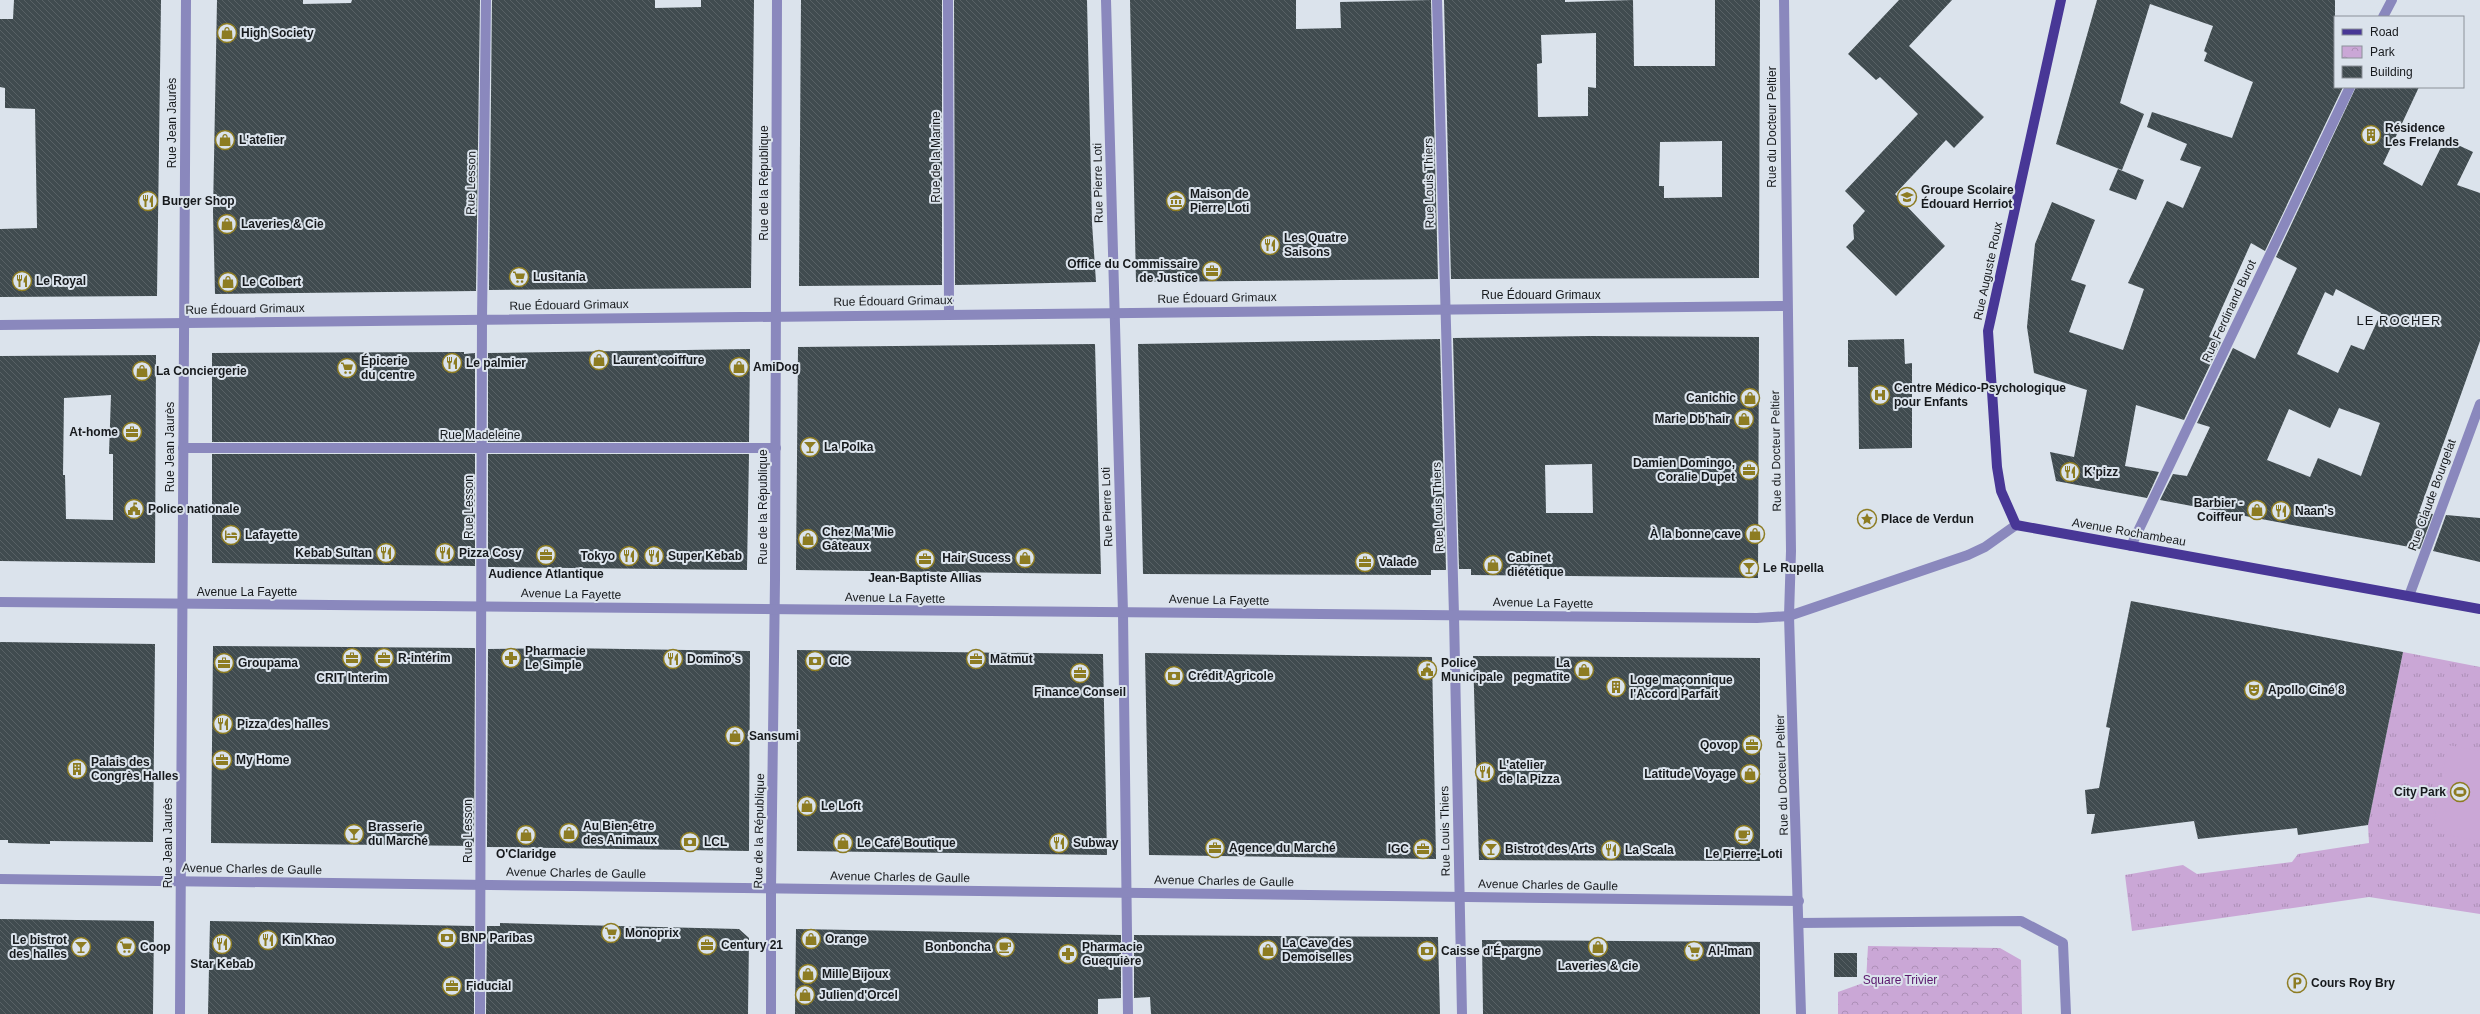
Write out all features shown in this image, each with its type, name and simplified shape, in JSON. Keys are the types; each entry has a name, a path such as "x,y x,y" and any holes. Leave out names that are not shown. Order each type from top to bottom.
{"main road":[{"name":"Rue Auguste Roux","path":"2016,525 2001,491 1997,467 1988,331 2061,0"},
{"name":"Avenue Rochambeau","path":"2016,525 2480,609"}],"street":[{"name":"Rue Jean Jaurès","path":"180,1014 186,0"},
{"name":"Rue Lesson","path":"480,1014 482,319 486,0"},
{"name":"Rue de la République","path":"771,1014 777,316 777,0"},
{"name":"Rue de la Marine","path":"948,0 949,314"},
{"name":"Rue Pierre Loti","path":"1106,0 1123,613 1128,1014"},
{"name":"Rue Louis Thiers","path":"1437,0 1454,615 1462,1014"},
{"name":"Rue du Docteur Peltier","path":"1784,0 1786,306 1791,551 1789,616 1799,901 1801,1014"},
{"path":"2384,16 2392,0"},
{"name":"Rue Ferdinand Burot","path":"2131,546 2350,88"},
{"name":"Rue Édouard Grimaux","path":"0,325 1445,308 1786,306"},
{"name":"Rue Claude Bourgelat","path":"2409,596 2480,404"},
{"name":"Rue Madeleine","path":"183,448 776,448"},
{"path":"1789,616 1968,555 1985,547 2016,525"},
{"name":"Avenue La Fayette","path":"0,602 1757,618 1789,616"},
{"name":"Avenue Charles de Gaulle","path":"0,879 1799,901"},
{"path":"1799,923 2021,921 2063,943 2066,1014"}],"green space":[{"path":"2403,652 2480,667 2480,914 2369,897 2132,931 2125,875 2183,865 2197,874 2292,862 2298,854 2369,843 2368,825"},
{"name":"City Park","path":"2448,745 2480,751 2480,841 2432,832"},
{"name":"Square Trivier","path":"1868,946 2000,948 2021,960 2022,1014 1838,1014 1838,992 1866,982"}],"building":[{"path":"14,0 161,0 157,296 0,297 0,229 37,228 35,109 5,108 5,88 0,87 0,19 13,19"},
{"path":"217,0 303,0 303,4 351,3 352,0 480,0 476,291 215,294 213,212"},
{"path":"492,0 655,0 655,8 701,7 701,0 754,0 751,288 489,290"},
{"path":"801,0 942,0 942,285 799,286"},
{"path":"954,0 1087,0 1092,223 1096,282 955,285"},
{"path":"1130,0 1296,0 1296,29 1341,28 1340,2 1431,0 1438,279 1136,282"},
{"path":"1444,0 1565,0 1565,2 1633,0 1634,66 1715,66 1715,0 1760,0 1759,278 1451,279","holes":["1596,33 1596,88 1588,87 1588,116 1538,117 1537,64 1542,63 1541,35","1722,141 1722,197 1664,198 1664,186 1659,186 1660,142"]},
{"path":"1899,0 1952,0 1909,46 1984,117 1954,148 1946,140 1895,194 1945,246 1896,296 1846,247 1854,239 1853,225 1865,211 1845,191 1918,114 1880,77 1876,80 1848,54"},
{"path":"2097,0 2335,0 2334,88 2343,88 2265,251 2251,243 2209,337 2221,342 2184,420 2136,405 2125,466 2159,472 2147,498 2056,481 2050,452 2074,457 2087,390 2034,373 2027,327 2035,244 2052,202 2095,220 2071,280 2086,285 2069,332 2123,350 2144,289 2128,283 2167,201 2183,208 2201,167 2180,160 2187,144 2147,127 2152,112 2232,138 2253,82 2204,61 2207,53 2204,51 2213,26 2150,4 2120,103 2144,114 2122,170 2056,144"},
{"path":"2356,88 2419,88 2383,164 2422,186 2445,139 2473,152 2457,185 2480,193 2480,341 2419,512 2433,514 2420,549 2160,500 2173,474 2187,476 2210,427 2197,423 2233,348 2255,359 2297,268 2276,257","holes":["2336,289 2381,313 2364,350 2351,345 2338,373 2297,354 2325,292 2333,296","2339,408 2380,423 2361,476 2318,458 2310,477 2267,460 2289,409 2330,428"]},
{"path":"2118,169 2144,180 2136,200 2109,190"},
{"path":"1590,336 1759,337 1758,578 1471,575 1471,569 1459,569 1453,338","holes":["1592,464 1593,513 1546,513 1545,465"]},
{"path":"1440,339 1446,570 1431,570 1431,575 1143,574 1138,344"},
{"path":"1904,339 1905,364 1912,363 1912,448 1859,449 1858,367 1848,367 1848,340"},
{"path":"1095,344 1101,574 796,570 798,347"},
{"path":"750,349 749,442 488,442 488,353"},
{"path":"464,352 464,354 475,353 475,442 212,442 212,353"},
{"path":"156,355 155,563 0,561 0,356","holes":["111,395 109,454 113,454 113,520 66,519 65,475 63,475 64,398"]},
{"path":"212,454 475,454 475,566 212,563"},
{"path":"488,454 749,454 747,570 488,567"},
{"path":"2446,515 2480,518 2480,562 2433,551"},
{"name":"Apollo Ciné 8","path":"2131,601 2403,652 2368,825 2298,835 2297,828 2198,839 2194,821 2091,834 2095,814 2087,814 2085,790 2099,788 2110,728 2106,727"},
{"name":"Palais des Congrès Halles","path":"0,642 155,644 153,842 50,841 50,844 8,843 8,840 0,840"},
{"path":"213,646 475,648 474,846 211,843"},
{"path":"563,648 750,651 749,851 487,847 488,649"},
{"path":"797,650 1103,654 1107,855 797,851"},
{"path":"1145,653 1432,657 1436,859 1149,855"},
{"path":"1473,656 1760,658 1760,861 1479,860"},
{"path":"0,919 154,921 153,1014 0,1014"},
{"path":"210,921 474,926 474,1014 208,1014"},
{"path":"500,923 739,929 749,938 748,1014 486,1014 487,926 500,926"},
{"path":"796,929 1121,935 1121,998 1098,999 1098,1014 795,1014"},
{"path":"1134,935 1438,937 1440,1014 1151,1014 1150,997 1134,998"},
{"path":"1482,940 1760,942 1760,1014 1483,1014"},
{"path":"1834,953 1857,953 1857,977 1834,977"}],"place":[{"name":"High Society","path":"227,33"},
{"name":"Résidence Les Frelands","path":"2371,135"},
{"name":"L'atelier","path":"225,140"},
{"name":"Groupe Scolaire Édouard Herriot","path":"1907,197"},
{"name":"Burger Shop","path":"148,201"},
{"name":"Maison de Pierre Loti","path":"1176,201"},
{"name":"Laveries & Cie","path":"227,224"},
{"name":"Les Quatre Saisons","path":"1270,245"},
{"name":"Office du Commissaire de Justice","path":"1212,271"},
{"name":"Lusitania","path":"519,277"},
{"name":"Le Royal","path":"22,281"},
{"name":"Le Colbert","path":"228,282"},
{"name":"Laurent coiffure","path":"599,360"},
{"name":"Le palmier","path":"452,363"},
{"name":"AmiDog","path":"739,367"},
{"name":"Épicerie du centre","path":"347,368"},
{"name":"La Conciergerie","path":"142,371"},
{"name":"Centre Médico-Psychologique pour Enfants","path":"1880,395"},
{"name":"Canichic","path":"1750,398"},
{"name":"Marie Db'hair","path":"1744,419"},
{"name":"At-home","path":"132,432"},
{"name":"La Polka","path":"810,447"},
{"name":"Damien Domingo, Coralie Dupet","path":"1749,470"},
{"name":"K'pizz","path":"2070,472"},
{"name":"Police nationale","path":"134,509"},
{"name":"Barbier - Coiffeur","path":"2257,510"},
{"name":"Naan's","path":"2281,511"},
{"name":"Place de Verdun","path":"1867,519"},
{"name":"À la bonne cave","path":"1755,534"},
{"name":"Lafayette","path":"231,535"},
{"name":"Chez Ma’Mie Gâteaux","path":"808,539"},
{"name":"Kebab Sultan","path":"386,553"},
{"name":"Pizza Cosy","path":"445,553"},
{"name":"Audience Atlantique","path":"546,555"},
{"name":"Tokyo","path":"629,556"},
{"name":"Super Kebab","path":"654,556"},
{"name":"Hair Sucess","path":"1025,558"},
{"name":"Jean-Baptiste Allias","path":"925,559"},
{"name":"Valade","path":"1365,562"},
{"name":"Cabinet diététique","path":"1493,565"},
{"name":"Le Rupella","path":"1749,568"},
{"name":"CRIT Interim","path":"352,658"},
{"name":"R-intérim","path":"384,658"},
{"name":"Pharmacie Le Simple","path":"511,658"},
{"name":"Domino's","path":"673,659"},
{"name":"Matmut","path":"976,659"},
{"name":"CIC","path":"815,661"},
{"name":"Groupama","path":"224,663"},
{"name":"Police Municipale","path":"1427,670"},
{"name":"La pegmatite","path":"1584,670"},
{"name":"Finance Conseil","path":"1080,673"},
{"name":"Crédit Agricole","path":"1174,676"},
{"name":"Loge maçonnique l'Accord Parfait","path":"1616,687"},
{"name":"Apollo Ciné 8","path":"2254,690"},
{"name":"Pizza des halles","path":"223,724"},
{"name":"Sansumi","path":"735,736"},
{"name":"Qovop","path":"1752,745"},
{"name":"My Home","path":"222,760"},
{"name":"Palais des Congrès Halles","path":"77,769"},
{"name":"L'atelier de la Pizza","path":"1485,772"},
{"name":"Latitude Voyage","path":"1750,774"},
{"name":"City Park","path":"2460,792"},
{"name":"Le Loft","path":"807,806"},
{"name":"Au Bien-être des Animaux","path":"569,833"},
{"name":"Brasserie du Marché","path":"354,834"},
{"name":"O'Claridge","path":"526,835"},
{"name":"Le Pierre-Loti","path":"1744,835"},
{"name":"LCL","path":"690,842"},
{"name":"Le Café Boutique","path":"843,843"},
{"name":"Subway","path":"1059,843"},
{"name":"Agence du Marché","path":"1215,848"},
{"name":"IGC","path":"1423,849"},
{"name":"Bistrot des Arts","path":"1491,849"},
{"name":"La Scala","path":"1611,850"},
{"name":"Monoprix","path":"611,933"},
{"name":"BNP Paribas","path":"447,938"},
{"name":"Orange","path":"811,939"},
{"name":"Kin Khao","path":"268,940"},
{"name":"Star Kebab","path":"222,944"},
{"name":"Century 21","path":"707,945"},
{"name":"Le bistrot des halles","path":"81,947"},
{"name":"Coop","path":"126,947"},
{"name":"Bonboncha","path":"1005,947"},
{"name":"Laveries & cie","path":"1598,947"},
{"name":"La Cave des Demoiselles","path":"1268,950"},
{"name":"Caisse d'Épargne","path":"1427,951"},
{"name":"Al-Iman","path":"1694,951"},
{"name":"Pharmacie Guequière","path":"1068,954"},
{"name":"Mille Bijoux","path":"808,974"},
{"name":"Cours Roy Bry","path":"2297,983"},
{"name":"Fiducial","path":"452,986"},
{"name":"Julien d'Orcel","path":"805,995"}],"district":[{"name":"LE ROCHER","path":"2399,320"}]}
